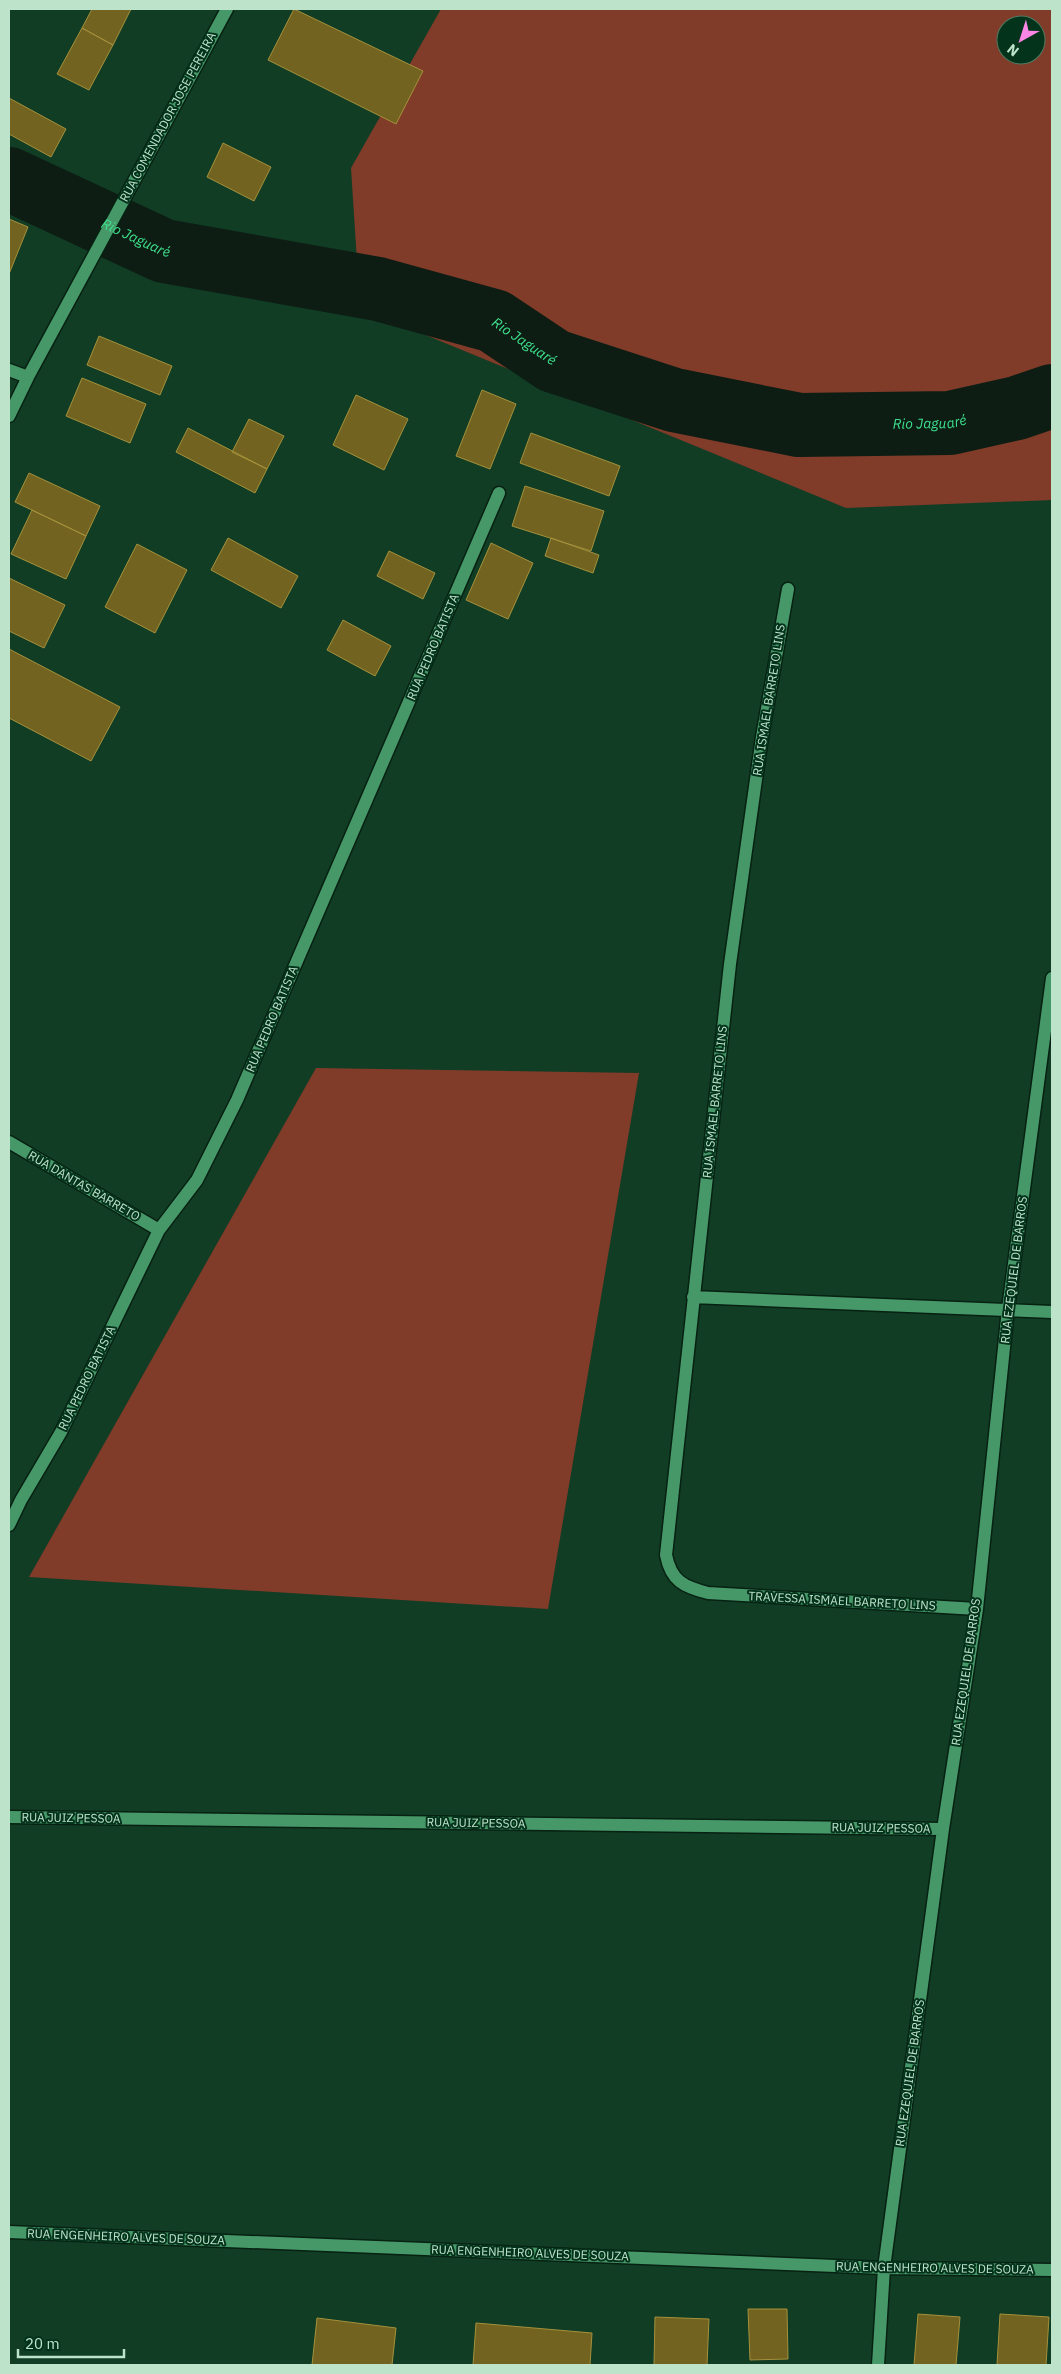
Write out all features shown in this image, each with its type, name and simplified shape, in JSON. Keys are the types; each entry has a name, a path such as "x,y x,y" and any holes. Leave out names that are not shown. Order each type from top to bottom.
{"street":[{"name":"RUA COMENDADOR JOSE PEREIRA","path":"9,416 28,377 226,9"},
{"path":"9,370 28,377"},
{"name":"RUA PEDRO BATISTA","path":"9,1525 21,1500 61,1432 159,1230 198,1180 237,1100 499,493"},
{"name":"RUA ISMAEL BARRETO LINS","path":"708,1594 680,1582 669,1571 666,1555 731,955 762,737 788,589"},
{"name":"RUA EZEQUIEL DE BARROS","path":"878,2365 884,2268 943,1829 976,1609 1008,1309 1052,978"},
{"name":"RUA DANTAS BARRETO","path":"9,1142 159,1230"},
{"path":"693,1297 1052,1312"},
{"name":"TRAVESSA ISMAEL BARRETO LINS","path":"708,1594 976,1609"},
{"name":"RUA JUIZ PESSOA","path":"9,1817 943,1829"},
{"name":"RUA ENGENHEIRO ALVES DE SOUZA","path":"9,2232 884,2268 1052,2270"}],"shaded area":[{"path":"441,9 1052,9 1052,500 846,508 360,308 351,168"},
{"path":"316,1068 639,1073 548,1609 29,1577"}],"building":[{"path":"92,9 131,9 113,45 82,28"},
{"path":"294,9 423,71 396,124 268,60"},
{"path":"82,28 113,45 89,90 57,74"},
{"path":"9,98 66,129 51,157 9,134"},
{"path":"223,143 271,167 254,201 207,177"},
{"path":"9,219 28,227 9,274"},
{"path":"99,336 172,366 160,395 87,365"},
{"path":"82,378 146,404 130,443 66,416"},
{"path":"482,390 516,404 490,469 456,456"},
{"path":"356,395 408,419 384,470 333,445"},
{"path":"249,419 284,436 267,469 232,452"},
{"path":"188,428 267,469 255,493 176,452"},
{"path":"531,433 620,466 609,496 520,463"},
{"path":"29,473 100,506 86,536 15,502"},
{"path":"525,486 604,511 591,551 512,526"},
{"path":"32,510 86,536 66,579 11,554"},
{"path":"228,538 298,576 281,608 211,570"},
{"path":"551,538 599,555 593,573 545,556"},
{"path":"491,543 533,563 508,619 466,600"},
{"path":"137,544 187,570 155,633 105,607"},
{"path":"389,551 435,573 423,599 377,576"},
{"path":"9,578 65,605 44,648 9,631"},
{"path":"343,620 391,646 375,676 327,650"},
{"path":"9,649 120,707 91,761 9,718"},
{"path":"748,2309 787,2309 788,2359 750,2360"},
{"path":"918,2314 960,2317 956,2365 914,2365"},
{"path":"1000,2314 1049,2317 1046,2365 997,2365"},
{"path":"655,2317 709,2319 707,2365 654,2365"},
{"path":"317,2318 396,2328 392,2365 312,2365"},
{"path":"476,2323 592,2333 590,2365 473,2365"}],"waterway":[{"name":"Rio Jaguaré","path":"9,179 164,251 378,289 494,321 554,361 674,400 799,425 950,423 1017,408 1052,396"}]}
